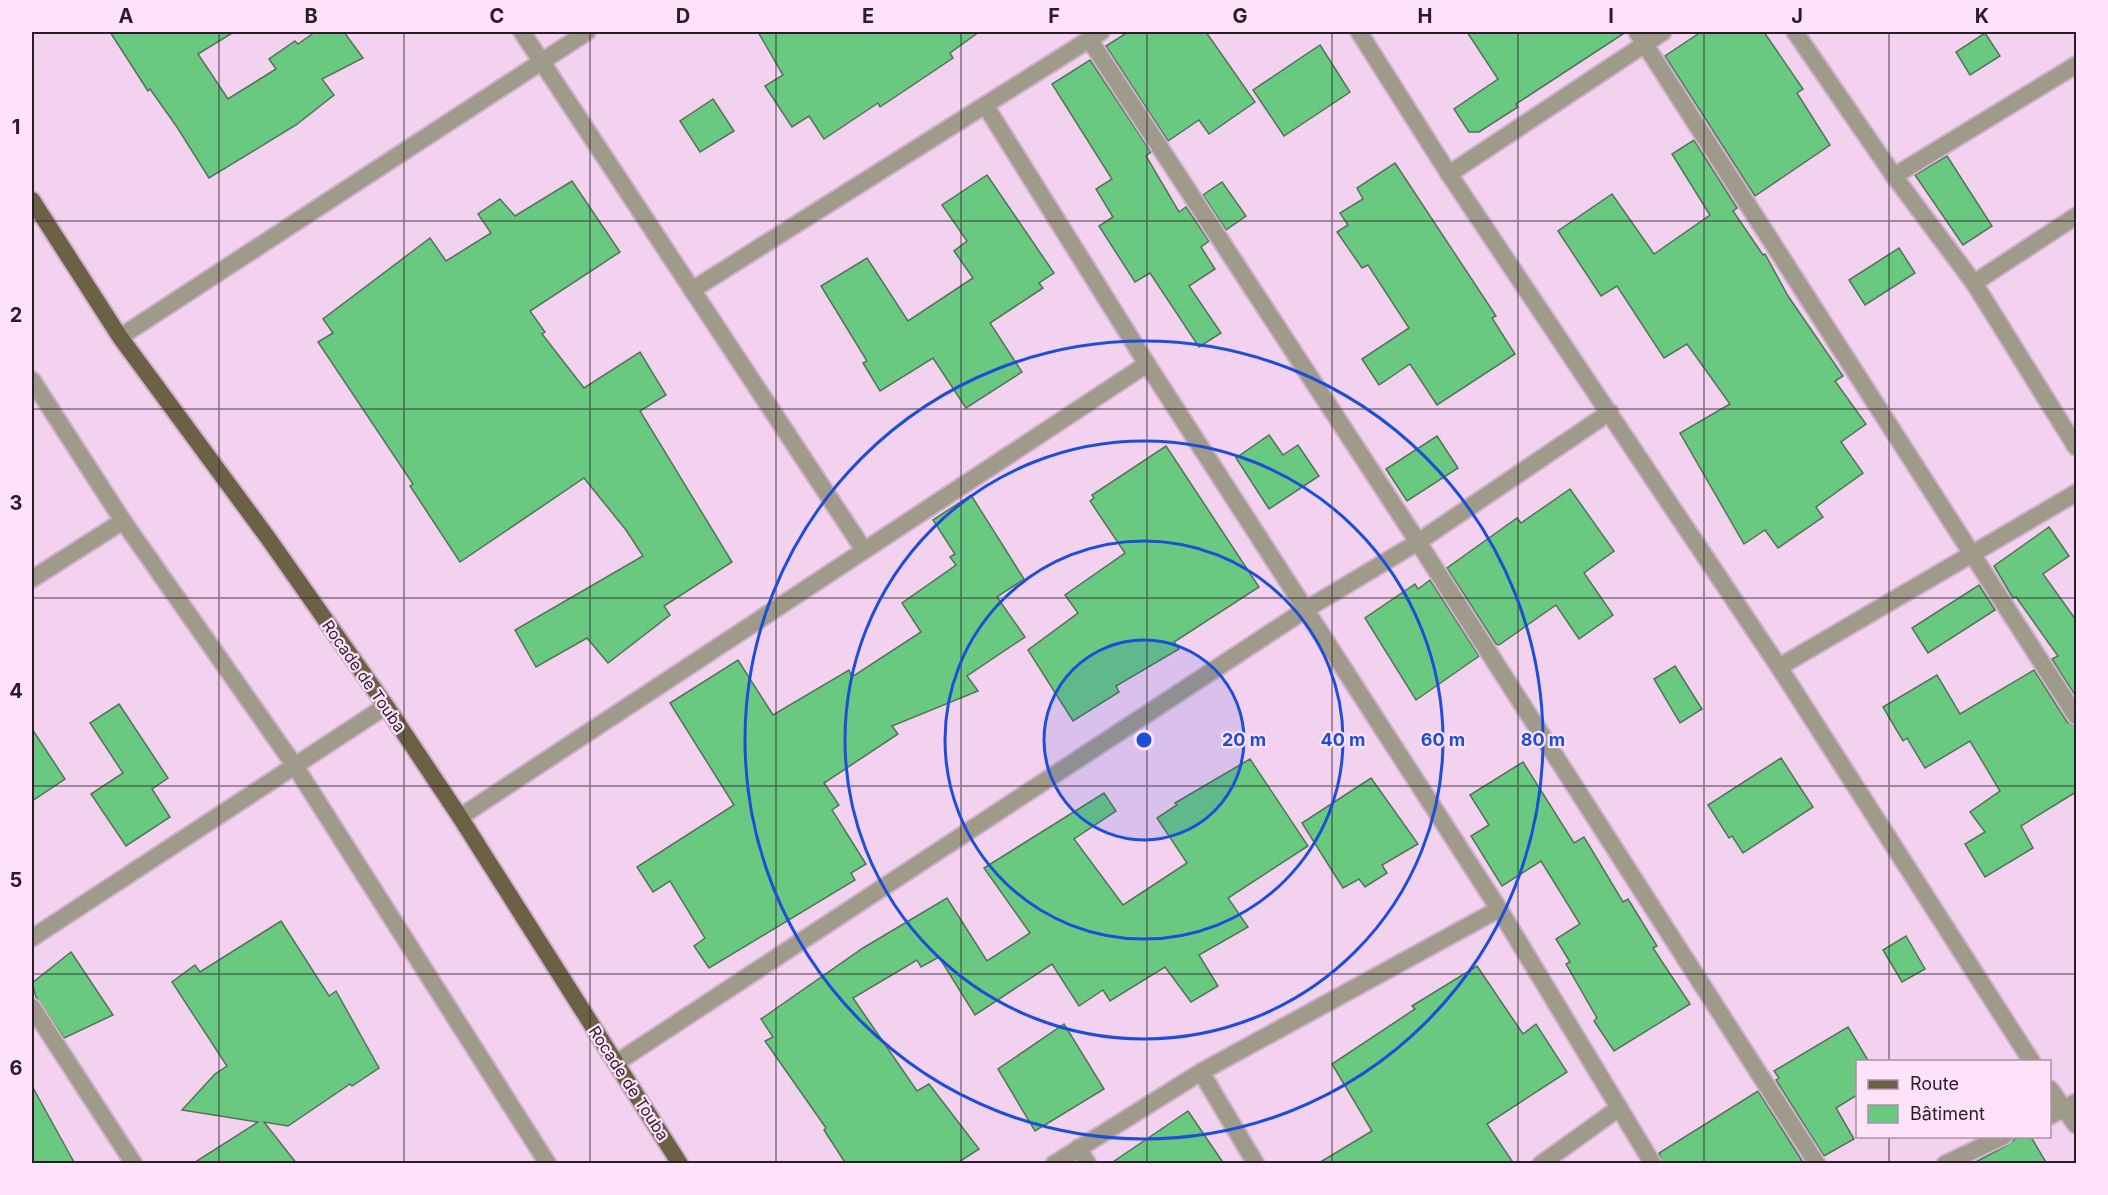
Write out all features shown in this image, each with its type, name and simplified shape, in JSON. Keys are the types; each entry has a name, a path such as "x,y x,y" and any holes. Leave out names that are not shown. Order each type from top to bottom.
{"main road":[{"name":"Rocade de Touba","path":"32,200 120,337 268,538 386,706 460,817 680,1164"}],"street":[{"path":"522,32 864,550"},
{"path":"120,337 587,32"},
{"path":"1359,32 1449,174 1779,668 2031,1060"},
{"path":"1449,174 1641,37 1663,32"},
{"path":"1795,32 1894,176 1974,283 2076,447"},
{"path":"692,290 1095,35 1817,1164"},
{"path":"1641,37 2076,716"},
{"path":"1894,176 2076,65"},
{"path":"985,105 1147,364 1499,909 1653,1164"},
{"path":"1974,283 2076,216"},
{"path":"460,817 1147,364"},
{"path":"32,380 123,521 295,766 548,1164"},
{"path":"616,1063 1305,610 1418,542 1610,412"},
{"path":"1779,668 1971,552 2076,493"},
{"path":"32,579 123,521"},
{"path":"32,938 386,706"},
{"path":"1054,1164 1201,1072 1499,909"},
{"path":"32,1007 134,1164"},
{"path":"1201,1072 1256,1164"},
{"path":"2051,1092 2076,1125"},
{"path":"1540,1164 1619,1108"},
{"path":"1945,1164 2002,1138"},
{"path":"1078,1148 1088,1164"}],"building":[{"path":"110,32 234,32 198,54 228,99 276,69 269,59 295,41 298,44 315,32 344,32 363,58 322,79 334,95 296,125 209,178 177,127 150,89 148,91"},
{"path":"758,32 979,32 950,53 953,58 880,107 878,103 824,139 809,116 792,127 765,86 783,75"},
{"path":"1128,32 1206,32 1255,102 1209,134 1199,120 1168,141 1106,46"},
{"path":"1467,32 1626,32 1516,104 1518,107 1479,132 1469,132 1454,109 1498,79"},
{"path":"1701,32 1764,32 1803,89 1797,93 1830,145 1755,196 1665,56"},
{"path":"1985,33 2000,56 1970,75 1956,52"},
{"path":"1320,45 1350,92 1284,136 1253,90"},
{"path":"1090,60 1151,152 1146,156 1179,212 1186,207 1209,241 1201,247 1215,269 1189,286 1221,333 1199,347 1150,273 1135,282 1099,226 1113,217 1096,189 1112,179 1052,84"},
{"path":"713,99 734,131 700,152 680,121"},
{"path":"1694,140 1737,208 1733,211 1763,255 1765,254 1788,296 1843,376 1835,381 1866,424 1841,442 1863,473 1816,507 1823,517 1778,548 1765,530 1744,544 1680,433 1730,404 1687,344 1664,358 1617,286 1601,296 1558,231 1612,194 1654,254 1710,215 1672,154"},
{"path":"1947,156 1992,226 1963,245 1915,175"},
{"path":"1395,163 1496,316 1492,318 1515,354 1437,405 1410,364 1379,385 1362,359 1409,328 1368,265 1362,268 1337,232 1348,225 1340,213 1363,199 1357,188"},
{"path":"987,175 1054,273 1039,283 1043,288 990,323 1022,372 966,408 933,358 880,391 863,363 867,361 821,286 867,258 908,321 973,278 954,251 967,241 942,205"},
{"path":"572,181 620,252 530,311 545,332 542,334 584,388 640,352 666,395 640,411 732,562 664,606 670,615 608,663 587,638 536,667 515,630 643,556 626,530 584,478 460,562 410,486 413,484 318,342 333,333 323,319 430,238 446,261 491,233 478,214 500,199 515,216"},
{"path":"1222,182 1246,216 1226,230 1203,195"},
{"path":"1899,248 1915,273 1865,305 1849,280"},
{"path":"1269,435 1283,455 1298,445 1319,476 1269,509 1236,458"},
{"path":"1437,436 1458,468 1407,501 1386,469"},
{"path":"1166,446 1259,587 1174,642 1179,649 1116,686 1119,692 1073,721 1028,650 1078,613 1065,595 1125,553 1090,501 1094,498 1092,495"},
{"path":"1570,489 1614,551 1584,573 1613,615 1579,639 1556,605 1499,645 1496,644 1447,568 1517,518 1521,523"},
{"path":"971,495 1024,579 997,597 1025,637 967,676 978,691 892,726 898,734 824,783 839,805 832,810 866,864 851,873 855,880 709,968 694,946 705,938 670,881 653,892 637,867 734,805 670,703 738,660 773,715 849,670 852,677 921,632 902,603 956,565 950,557 955,554 933,520"},
{"path":"2049,527 2069,556 2043,574 2076,620 2076,697 2052,659 2058,656 2016,597 2013,598 1994,566"},
{"path":"1430,580 1479,656 1416,700 1365,618 1415,584 1418,589"},
{"path":"1979,585 1995,610 1928,653 1912,628"},
{"path":"1675,666 1702,709 1680,723 1654,679"},
{"path":"2034,670 2067,722 2076,726 2076,792 2021,826 2033,848 1985,877 1965,844 1985,832 1970,812 2000,791 1970,741 1925,768 1907,738 1903,741 1883,707 1937,675 1960,714"},
{"path":"119,704 168,778 152,789 170,817 126,846 91,794 123,773 90,723"},
{"path":"32,729 65,779 32,801"},
{"path":"1781,758 1813,807 1743,853 1732,836 1729,838 1708,805"},
{"path":"1250,759 1308,846 1228,898 1248,927 1199,955 1218,986 1191,1002 1165,967 1110,1001 1103,990 1079,1006 1052,964 975,1015 939,957 921,967 917,960 853,998 917,1091 929,1084 979,1149 956,1164 846,1164 824,1130 826,1128 765,1041 773,1037 761,1019 863,948 947,898 987,961 1030,933 984,868 1104,793 1116,811 1074,839 1123,905 1187,863 1157,818 1177,805 1175,803"},
{"path":"1523,762 1574,843 1584,837 1623,902 1628,899 1657,946 1653,948 1690,1004 1614,1051 1594,1021 1597,1018 1566,964 1570,962 1556,939 1580,924 1541,861 1502,886 1471,836 1489,825 1470,795"},
{"path":"1371,778 1418,844 1382,865 1387,873 1365,887 1359,879 1343,888 1302,823"},
{"path":"281,921 329,996 336,991 379,1068 352,1086 350,1084 288,1126 264,1122 297,1164 192,1164 258,1122 182,1110 215,1074 227,1066 172,982 195,965 200,972"},
{"path":"1906,936 1925,969 1902,982 1883,950"},
{"path":"71,952 113,1015 64,1038 36,997 32,983"},
{"path":"1477,966 1523,1034 1536,1024 1567,1072 1487,1124 1514,1164 1317,1164 1372,1131 1332,1064 1415,1009 1412,1006"},
{"path":"1064,1024 1104,1089 1035,1131 998,1069"},
{"path":"1848,1027 1868,1060 1856,1060 1856,1096 1836,1108 1854,1139 1824,1156 1776,1080 1779,1078 1774,1071"},
{"path":"32,1086 75,1164 32,1164"},
{"path":"1758,1091 1804,1164 1663,1164 1659,1153"},
{"path":"1188,1111 1224,1164 1110,1164"},
{"path":"2016,1138 2032,1138 2047,1164 1972,1164 2008,1145"}]}
